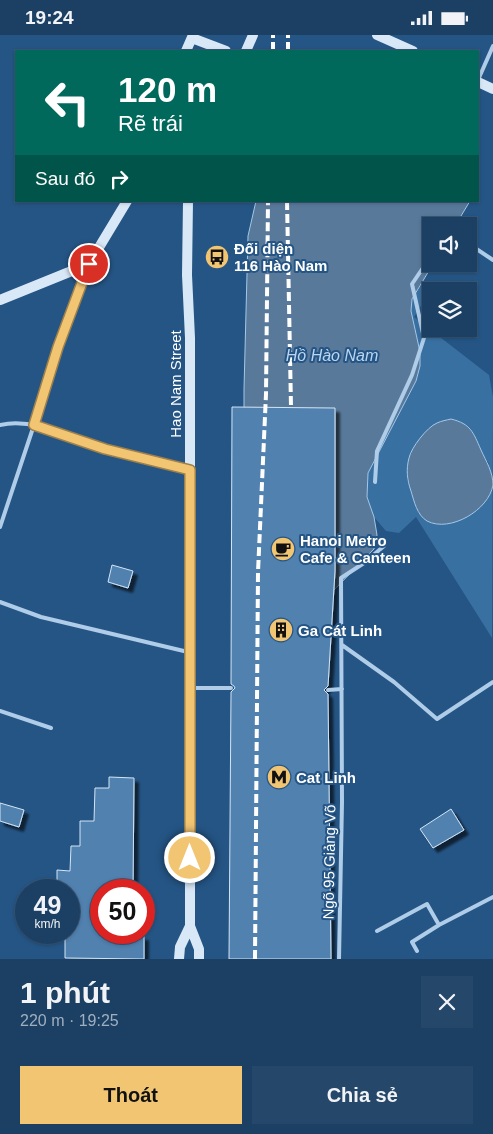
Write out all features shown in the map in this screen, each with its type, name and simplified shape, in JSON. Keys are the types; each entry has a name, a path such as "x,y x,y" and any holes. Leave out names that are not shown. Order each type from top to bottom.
{"main road":[{"path":"246,50 253,35"},
{"path":"384,36 411,50"},
{"path":"186,50 193,37 224,50"},
{"path":"479,82 493,89"},
{"path":"0,300 89,264 126,202"},
{"name":"Hao Nam Street","path":"188,202 187,275 190,339 190,926 199,949 199,959"},
{"name":"Hao Nam Street","path":"179,959 180,947 190,926"}],"lane":[{"path":"479,79 493,46"},
{"path":"477,249 493,260"},
{"path":"0,527 58,347 89,264"},
{"path":"375,481 377,451 412,375 424,338 412,284 422,269"},
{"path":"0,425 9,423 34,425 105,449 190,470"},
{"name":"Ngõ 95 Giảng Võ","path":"339,959 342,689 341,578 364,563 384,546"},
{"path":"0,602 41,617 190,652"},
{"path":"342,645 394,682 437,719 493,681"},
{"path":"190,688 231,688"},
{"path":"328,690 342,689"},
{"path":"0,711 52,728"},
{"path":"417,951 412,942 439,925 493,897"},
{"path":"377,931 427,904 439,925"}],"shaded area":[{"path":"420,286 422,288 422,304 414,317 422,323 422,337 440,337 489,375 493,397 492,638 416,517 399,533 386,531 374,517 367,497 368,473 416,381 420,366 420,352 411,311 412,299","holes":["482,453 489,464 419,514 407,479"]}],"water":[{"name":"Hồ Hào Nam","path":"256,202 469,202 460,217 422,217 422,272 428,272 412,299 411,311 420,352 420,366 416,381 368,473 367,497 374,517 377,535 374,549 332,592 244,429 248,236"},
{"path":"451,419 463,423 473,434 489,467 493,485 490,494 476,511 457,521 436,524 427,521 416,507 408,479 408,462 410,454 420,438 433,425"}],"building":[{"name":"Ga Cát Linh","path":"232,407 335,408 335,571 328,686 324,690 328,694 331,959 229,959 231,692 235,688 231,684"},
{"path":"112,565 133,571 128,588 108,582"},
{"path":"109,777 134,778 133,879 90,879 90,944 144,944 144,959 65,958 65,944 80,944 80,879 57,879 57,870 70,871 71,846 80,846 80,821 94,821 95,788 109,788"},
{"path":"0,803 24,810 19,827 0,821"},
{"path":"451,809 464,830 433,848 420,829"}],"railway":[{"path":"273,35 273,50"},
{"path":"288,35 288,50"},
{"path":"255,959 258,572 266,394 268,202"},
{"path":"287,202 291,407"}],"place":[{"name":"Đối diện 116 Hào Nam","path":"217,257"},
{"name":"Hanoi Metro Cafe & Canteen","path":"283,549"},
{"name":"Ga Cát Linh","path":"281,630"},
{"name":"Cat Linh","path":"279,777"}],"route":[{"path":"89,264 58,347 34,425 105,449 190,470 190,858"}]}
